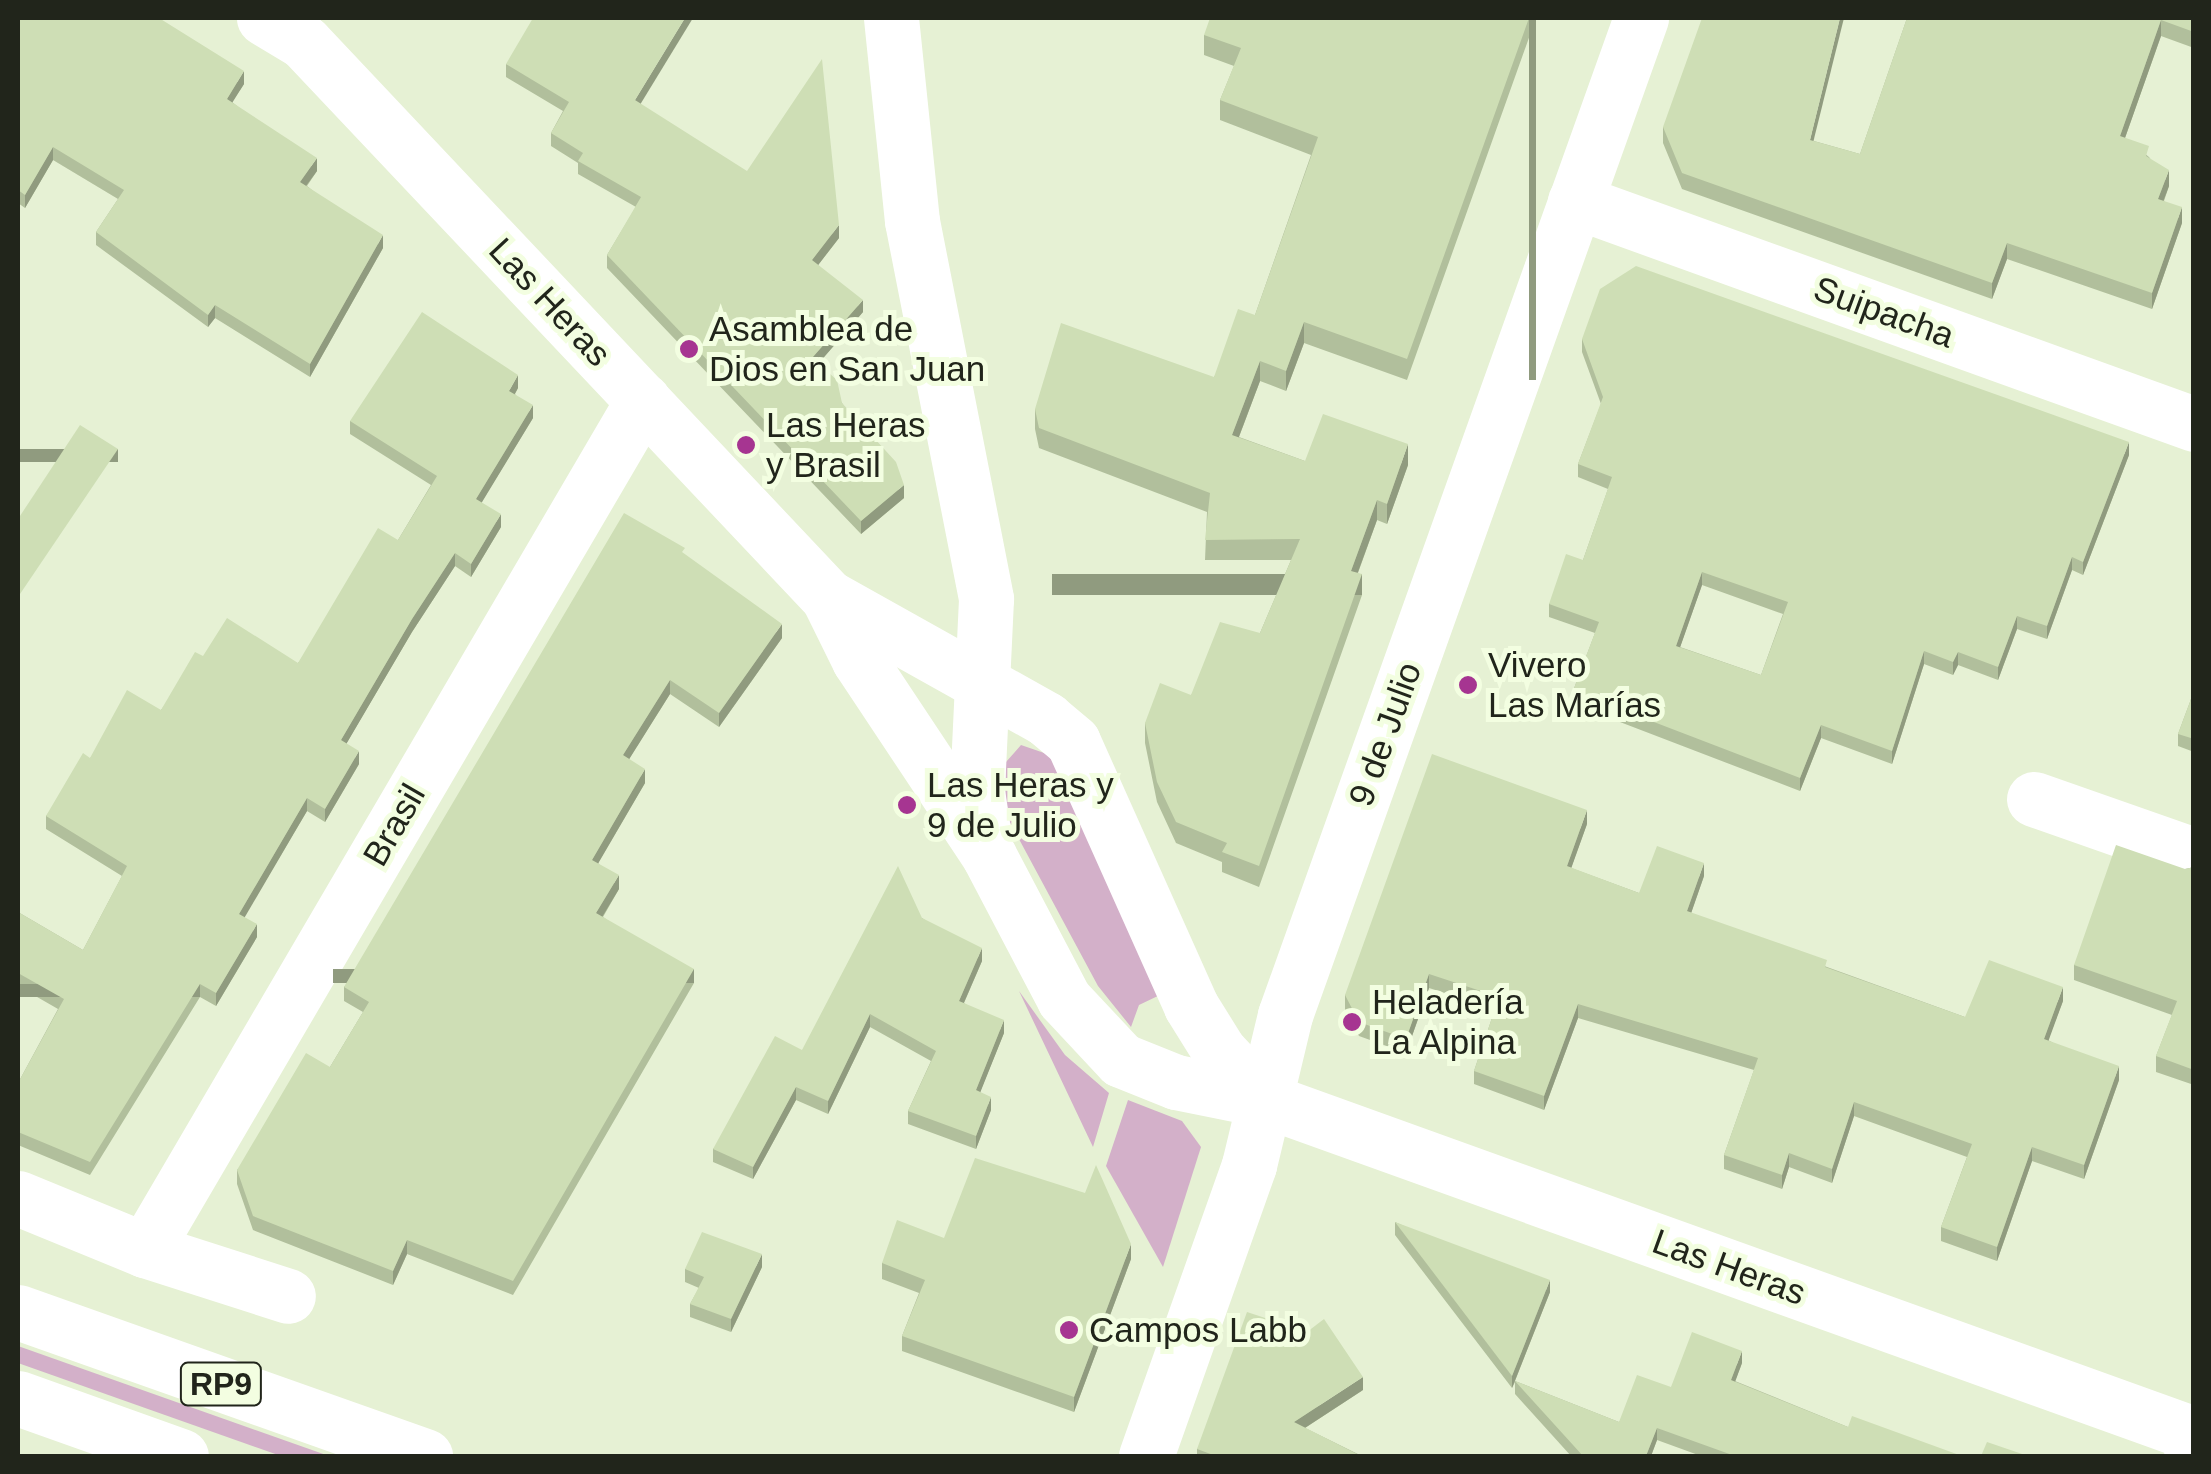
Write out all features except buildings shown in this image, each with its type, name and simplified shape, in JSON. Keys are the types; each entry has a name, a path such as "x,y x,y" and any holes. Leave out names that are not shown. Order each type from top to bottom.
{"street":[{"name":"Las Heras","path":"264,18 304,42 828,597 859,660 989,856 1064,999 1104,1048 1176,1082 1265,1100 2194,1434"},
{"path":"890,18 915,238 986,599 985,684 977,790 989,856"},
{"name":"9 de Julio","path":"1146,1456 1250,1165 1285,1015 1641,18"},
{"name":"Suipacha","path":"1575,201 2194,424"},
{"name":"Brasil","path":"145,1250 642,400"},
{"name":"Las Heras","path":"828,597 985,684 1074,742 1191,1006 1219,1051 1265,1100"},
{"path":"2034,799 2194,855"},
{"path":"18,1198 145,1250 288,1296"},
{"name":"RP9","path":"18,1312 425,1456"},
{"name":"RP9","path":"18,1398 182,1456"},
{"path":"2191,1456 2194,1449"}],"shaded area":[{"path":"1021,745 1050,755 1162,994 1139,1005 1131,1027 1098,986 1005,813 1006,762"},
{"path":"1019,991 1065,1055 1109,1093 1093,1147"},
{"path":"1128,1100 1182,1121 1201,1147 1163,1267 1106,1166"},
{"path":"18,1346 329,1456 281,1456 18,1363"}],"place":[{"name":"Asamblea de Dios en San Juan","path":"689,349"},
{"name":"Las Heras y Brasil","path":"746,445"},
{"name":"Vivero Las Marías","path":"1468,685"},
{"name":"Las Heras y 9 de Julio","path":"907,805"},
{"name":"Heladería La Alpina","path":"1352,1022"},
{"name":"Campos Labb","path":"1069,1330"}]}
